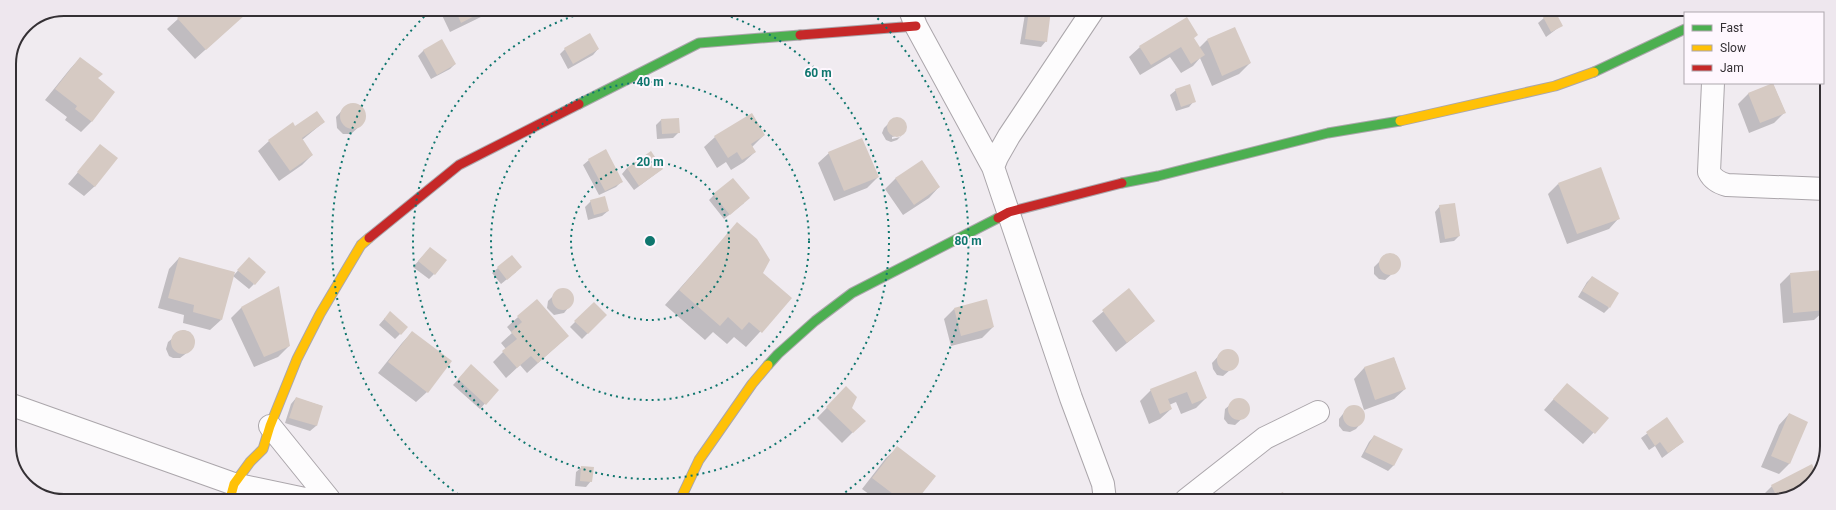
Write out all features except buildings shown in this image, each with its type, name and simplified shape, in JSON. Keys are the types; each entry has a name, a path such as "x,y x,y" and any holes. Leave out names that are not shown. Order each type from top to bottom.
{"street":[{"path":"993,167 996,157 1085,16"},
{"path":"232,492 250,462 263,449 270,426 297,359 320,314 361,245 459,165 699,43 913,18 993,167 1071,398 1103,484 1104,494"},
{"path":"683,494 699,460 752,384 778,354 816,321 852,293 1009,212 1104,186 1158,176 1328,133 1391,123 1555,86 1592,73 1684,29"},
{"path":"1713,84 1709,172 1712,177 1718,182 1727,185 1820,189"},
{"path":"16,407 232,492 250,494"},
{"path":"1194,494 1265,438 1318,412"},
{"path":"270,426 323,494"}],"traffic: fast":[{"path":"1594,72 1684,29"},
{"path":"579,104 699,43 800,35"},
{"path":"1122,183 1158,176 1328,133 1400,121"},
{"path":"768,365 815,321 852,293 998,218"}],"traffic: slow":[{"path":"1400,121 1555,86 1594,72"},
{"path":"231,494 234,484 250,462 263,449 270,426 297,359 320,314 361,245 369,238"},
{"path":"683,494 699,460 752,384 768,365"}],"traffic: jam":[{"path":"800,35 916,26"},
{"path":"369,238 459,165 579,104"},
{"path":"998,218 1009,212 1122,183"}]}
